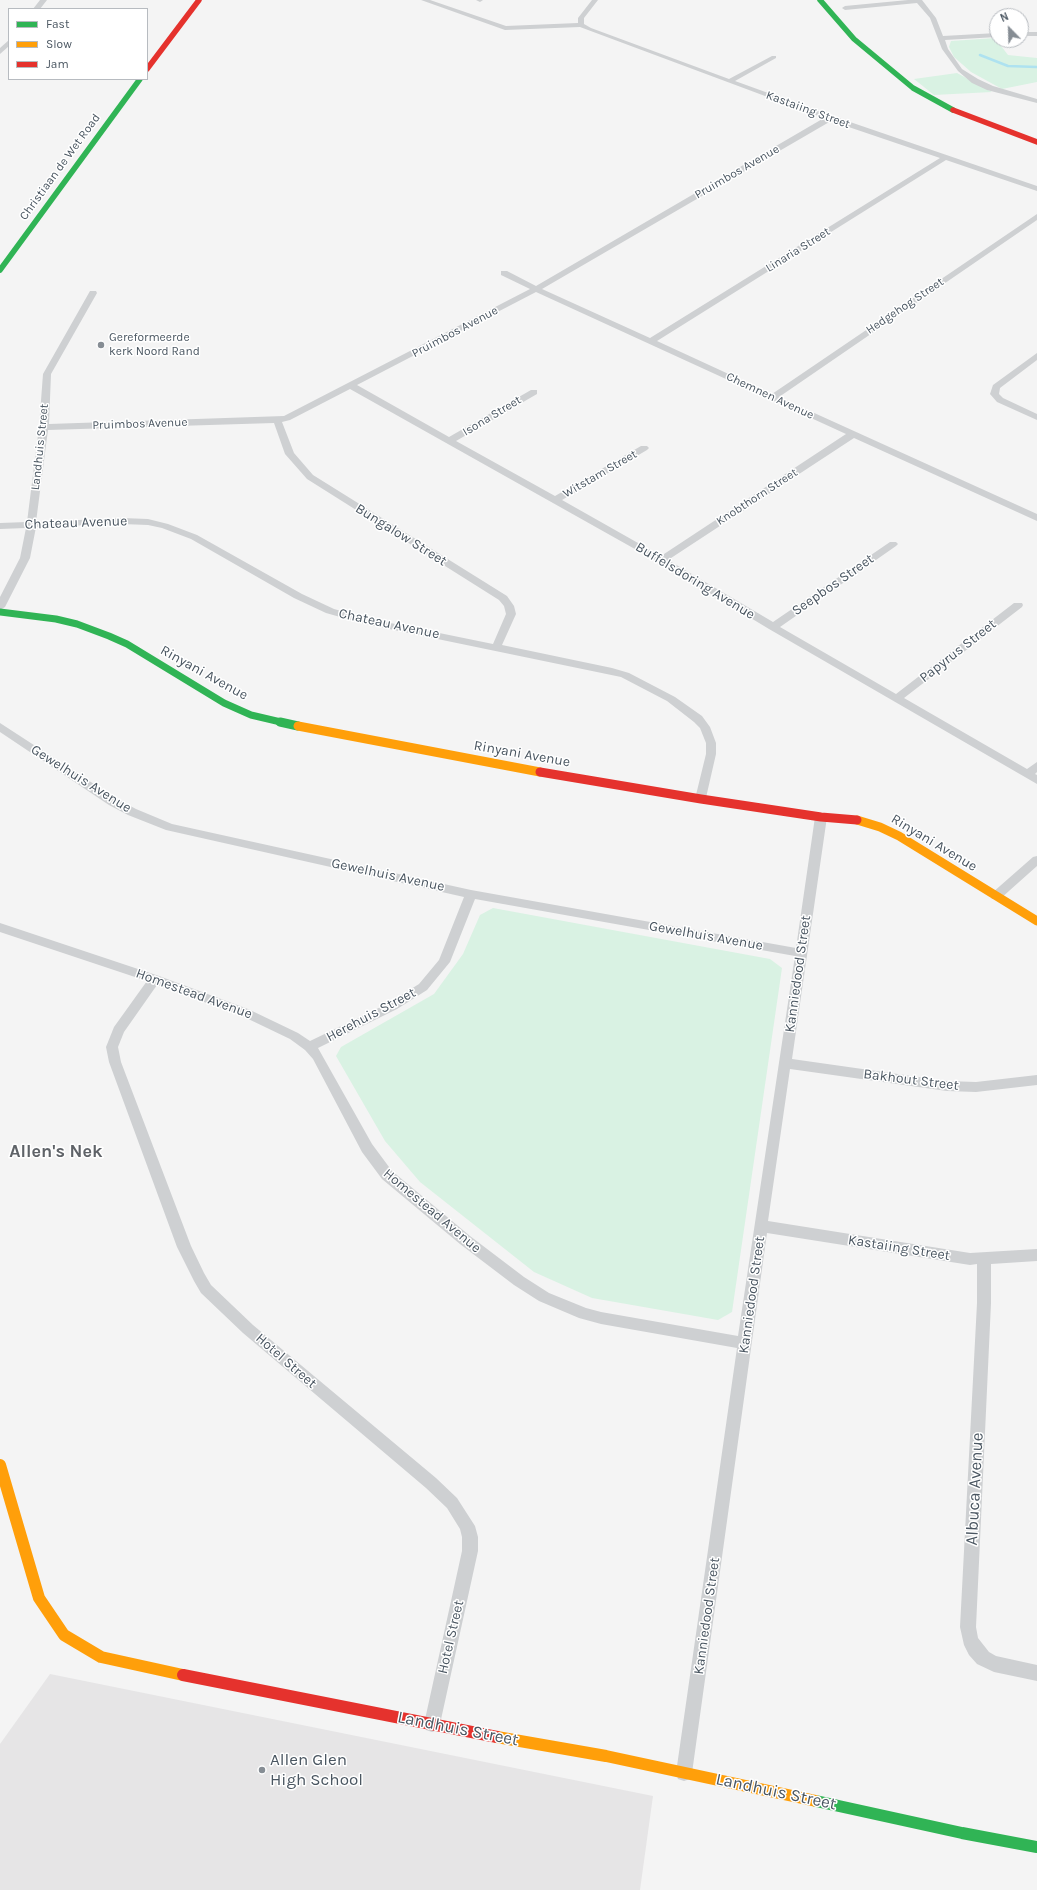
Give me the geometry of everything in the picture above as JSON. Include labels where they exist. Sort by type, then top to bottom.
[{"type":"street","points":[[37,8],[44,0]]},
{"type":"street","points":[[148,56],[188,0]]},
{"type":"street","points":[[148,68],[199,0]]},
{"type":"street","points":[[424,0],[505,28],[581,24],[581,18],[595,0]]},
{"type":"street","points":[[820,0],[841,26],[865,49],[918,91],[957,112],[1037,142]]},
{"type":"street","points":[[845,8],[919,0],[933,18],[953,62],[975,81],[996,90],[1037,101]]},
{"type":"street","name":"Kastaiing Street","points":[[581,24],[589,30],[830,118],[1037,190]]},
{"type":"street","points":[[941,38],[989,35]]},
{"type":"street","points":[[0,52],[8,43]]},
{"type":"street","points":[[730,81],[774,57]]},
{"type":"street","name":"Christiaan de Wet Road","points":[[0,255],[130,80]]},
{"type":"street","name":"Christiaan de Wet Road","points":[[0,270],[139,80]]},
{"type":"street","name":"Pruimbos Avenue","points":[[44,427],[277,420],[296,414],[536,289],[830,118]]},
{"type":"street","name":"Linaria Street","points":[[650,342],[945,158]]},
{"type":"street","name":"Hedgehog Street","points":[[773,397],[1037,216]]},
{"type":"street","name":"Chemnen Avenue","points":[[504,273],[650,342],[1037,518]]},
{"type":"street","name":"Landhuis Street","points":[[0,606],[25,558],[31,526],[44,427],[45,380],[48,370],[94,293]]},
{"type":"street","points":[[1037,356],[996,387],[994,394],[1000,400],[1037,417]]},
{"type":"street","name":"Buffelsdoring Avenue","points":[[352,386],[451,440],[661,560],[773,627],[1032,777]]},
{"type":"street","name":"Isona Street","points":[[451,440],[534,392]]},
{"type":"street","name":"Bungalow Street","points":[[277,420],[290,454],[310,477],[498,594],[506,602],[510,610],[510,619],[496,647]]},
{"type":"street","name":"Knobthorn Street","points":[[661,560],[853,434]]},
{"type":"street","name":"Witstam Street","points":[[555,500],[644,448]]},
{"type":"street","name":"Chateau Avenue","points":[[0,526],[31,526],[122,521],[148,522],[165,526],[194,537],[298,596],[330,611],[365,621],[612,671],[653,689],[684,708],[705,727],[712,743],[701,799]]},
{"type":"street","name":"Seepbos Street","points":[[773,627],[893,544]]},
{"type":"street","name":"Papyrus Street","points":[[897,698],[1018,605]]},
{"type":"street","name":"Rinyani Avenue","points":[[0,612],[56,619],[93,630],[127,644],[224,703],[251,715],[274,722],[505,766],[701,799],[821,817],[852,819],[880,827],[906,840],[1037,921]]},
{"type":"street","name":"Gewelhuis Avenue","points":[[0,727],[113,802],[132,812],[170,827],[471,894],[801,953]]},
{"type":"street","points":[[1032,777],[1037,766]]},
{"type":"street","name":"Kanniedood Street","points":[[684,1773],[746,1343],[761,1226],[821,817]]},
{"type":"street","points":[[996,896],[1037,860]]},
{"type":"street","name":"Herehuis Street","points":[[310,1047],[393,1006],[423,987],[444,962],[471,894]]},
{"type":"street","name":"Homestead Avenue","points":[[0,927],[155,980],[261,1019],[294,1036],[310,1047],[322,1065],[367,1148],[387,1175],[465,1240],[526,1287],[561,1305],[584,1314],[626,1323],[746,1343]]},
{"type":"street","name":"Hotel Street","points":[[155,980],[118,1030],[112,1047],[115,1062],[184,1247],[206,1290],[253,1333],[431,1483],[452,1503],[467,1526],[470,1537],[470,1551],[432,1724]]},
{"type":"street","name":"Bakhout Street","points":[[786,1063],[947,1086],[976,1087],[1037,1080]]},
{"type":"street","name":"Kastaiing Street","points":[[761,1226],[948,1257],[984,1260],[1037,1255]]},
{"type":"street","name":"Albuca Avenue","points":[[984,1260],[984,1303],[968,1627],[970,1639],[983,1658],[994,1664],[1037,1673]]},
{"type":"street","name":"Landhuis Street","points":[[0,1465],[39,1598],[56,1626],[72,1641],[101,1656],[116,1661],[480,1734],[606,1756],[962,1833],[1037,1847]]},
{"type":"shaded area","name":"Allen Glen High School","points":[[50,1674],[653,1796],[640,1890],[0,1890],[0,1744]]},
{"type":"green space","points":[[989,38],[989,48],[1003,48],[1008,55],[1037,58],[1037,82],[1002,89],[971,72],[954,57],[949,47],[951,41]]},
{"type":"green space","points":[[957,73],[992,92],[934,95],[914,79]]},
{"type":"green space","points":[[493,908],[770,959],[782,968],[732,1312],[718,1320],[592,1298],[534,1272],[420,1182],[385,1141],[336,1056],[341,1047],[434,994],[463,954],[480,915]]},
{"type":"waterway","points":[[980,55],[1008,66],[1037,67]]},
{"type":"traffic: fast","points":[[820,0],[854,39],[913,88],[953,110]]},
{"type":"traffic: fast","points":[[0,270],[139,80]]},
{"type":"traffic: fast","points":[[0,612],[56,619],[77,624],[109,636],[127,644],[224,703],[251,715],[298,726]]},
{"type":"traffic: fast","points":[[816,1801],[962,1833],[1037,1847]]},
{"type":"traffic: slow","points":[[298,726],[540,772]]},
{"type":"traffic: slow","points":[[857,820],[880,827],[899,836],[1037,921]]},
{"type":"traffic: slow","points":[[0,1465],[39,1598],[64,1635],[101,1657],[183,1675]]},
{"type":"traffic: slow","points":[[497,1737],[606,1756],[816,1801]]},
{"type":"traffic: jam","points":[[148,68],[199,0]]},
{"type":"traffic: jam","points":[[953,110],[1037,142]]},
{"type":"traffic: jam","points":[[540,772],[701,799],[821,817],[857,820]]},
{"type":"traffic: jam","points":[[183,1675],[497,1737]]},
{"type":"place","name":"Gereformeerde kerk Noord Rand","points":[[101,345]]},
{"type":"place","name":"Allen Glen High School","points":[[262,1770]]},
{"type":"district","name":"Allen's Nek","points":[[56,1152]]}]
